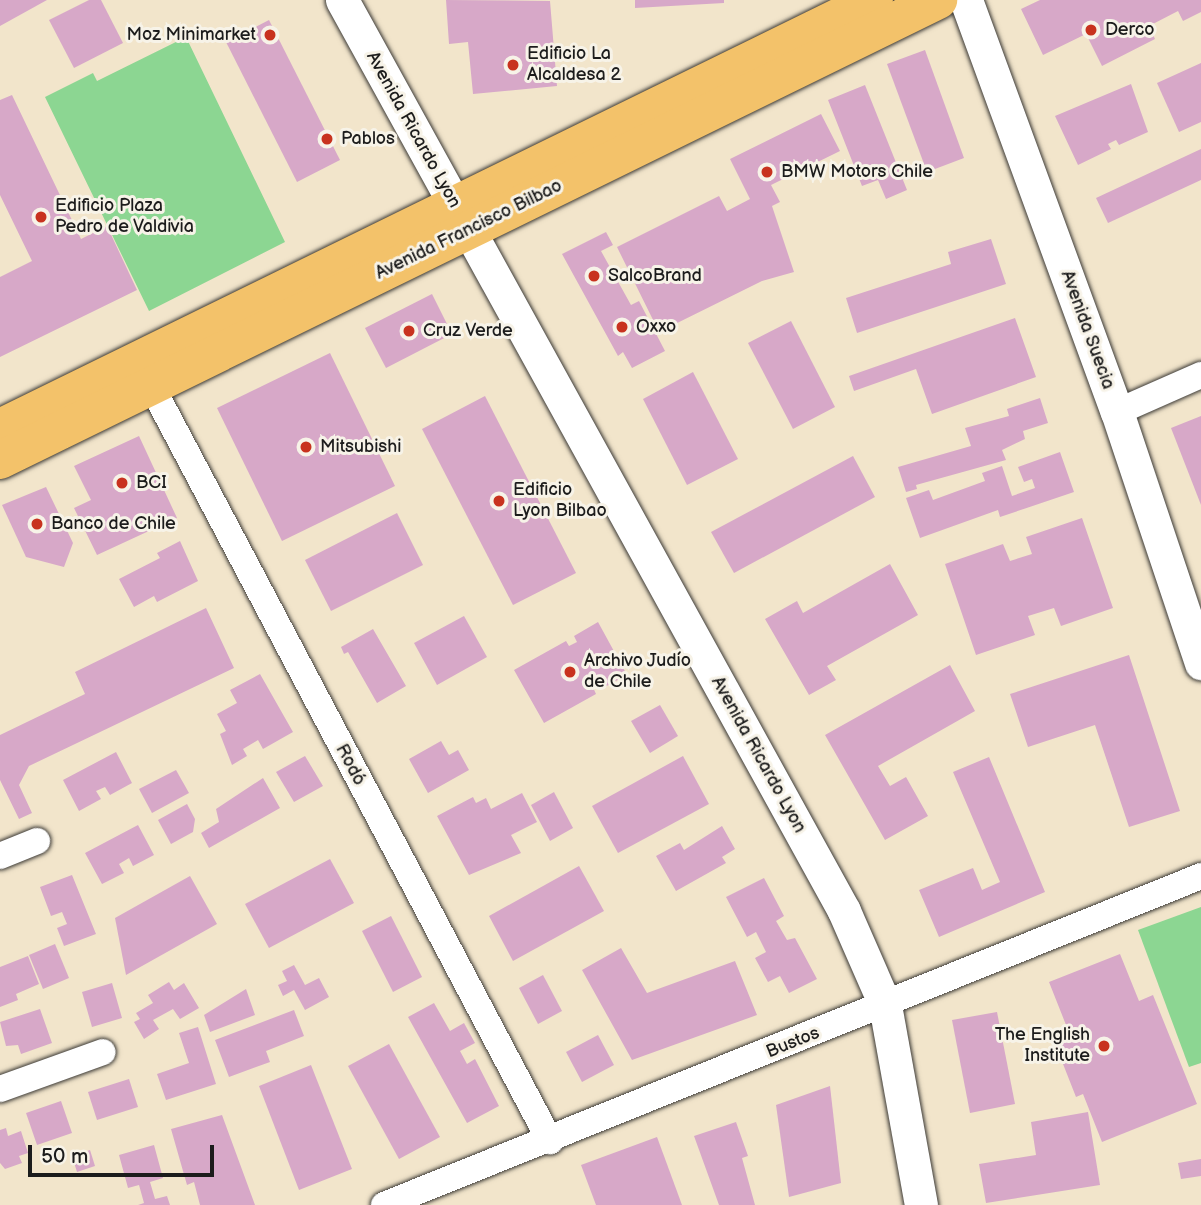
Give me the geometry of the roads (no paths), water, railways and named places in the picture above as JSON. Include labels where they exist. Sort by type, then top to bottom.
[{"type":"main road","name":"Avenida Francisco Bilbao","points":[[0,460],[152,387],[461,218],[874,0]]},
{"type":"main road","name":"Avenida Francisco Bilbao","points":[[0,428],[938,0]]},
{"type":"street","name":"Avenida Ricardo Lyon","points":[[342,0],[844,911],[885,1005],[921,1205]]},
{"type":"street","name":"Avenida Suecia","points":[[966,0],[1117,412],[1201,663]]},
{"type":"street","points":[[1117,412],[1201,375]]},
{"type":"street","name":"Rodó","points":[[152,387],[551,1141]]},
{"type":"street","points":[[0,856],[37,841]]},
{"type":"street","name":"Bustos","points":[[384,1205],[551,1141],[1201,876]]},
{"type":"street","points":[[0,1089],[103,1052]]},
{"type":"place","name":"Derco","points":[[1091,30]]},
{"type":"place","name":"Moz Minimarket","points":[[270,35]]},
{"type":"place","name":"Edificio La Alcaldesa 2","points":[[513,65]]},
{"type":"place","name":"Pablos","points":[[327,139]]},
{"type":"place","name":"BMW Motors Chile","points":[[767,172]]},
{"type":"place","name":"Edificio Plaza Pedro de Valdivia","points":[[41,217]]},
{"type":"place","name":"SalcoBrand","points":[[594,276]]},
{"type":"place","name":"Oxxo","points":[[622,327]]},
{"type":"place","name":"Cruz Verde","points":[[409,331]]},
{"type":"place","name":"Mitsubishi","points":[[306,447]]},
{"type":"place","name":"BCI","points":[[122,483]]},
{"type":"place","name":"Edificio Lyon Bilbao","points":[[499,501]]},
{"type":"place","name":"Banco de Chile","points":[[37,524]]},
{"type":"place","name":"Archivo Judío de Chile","points":[[570,672]]},
{"type":"place","name":"The English Institute","points":[[1104,1046]]}]
